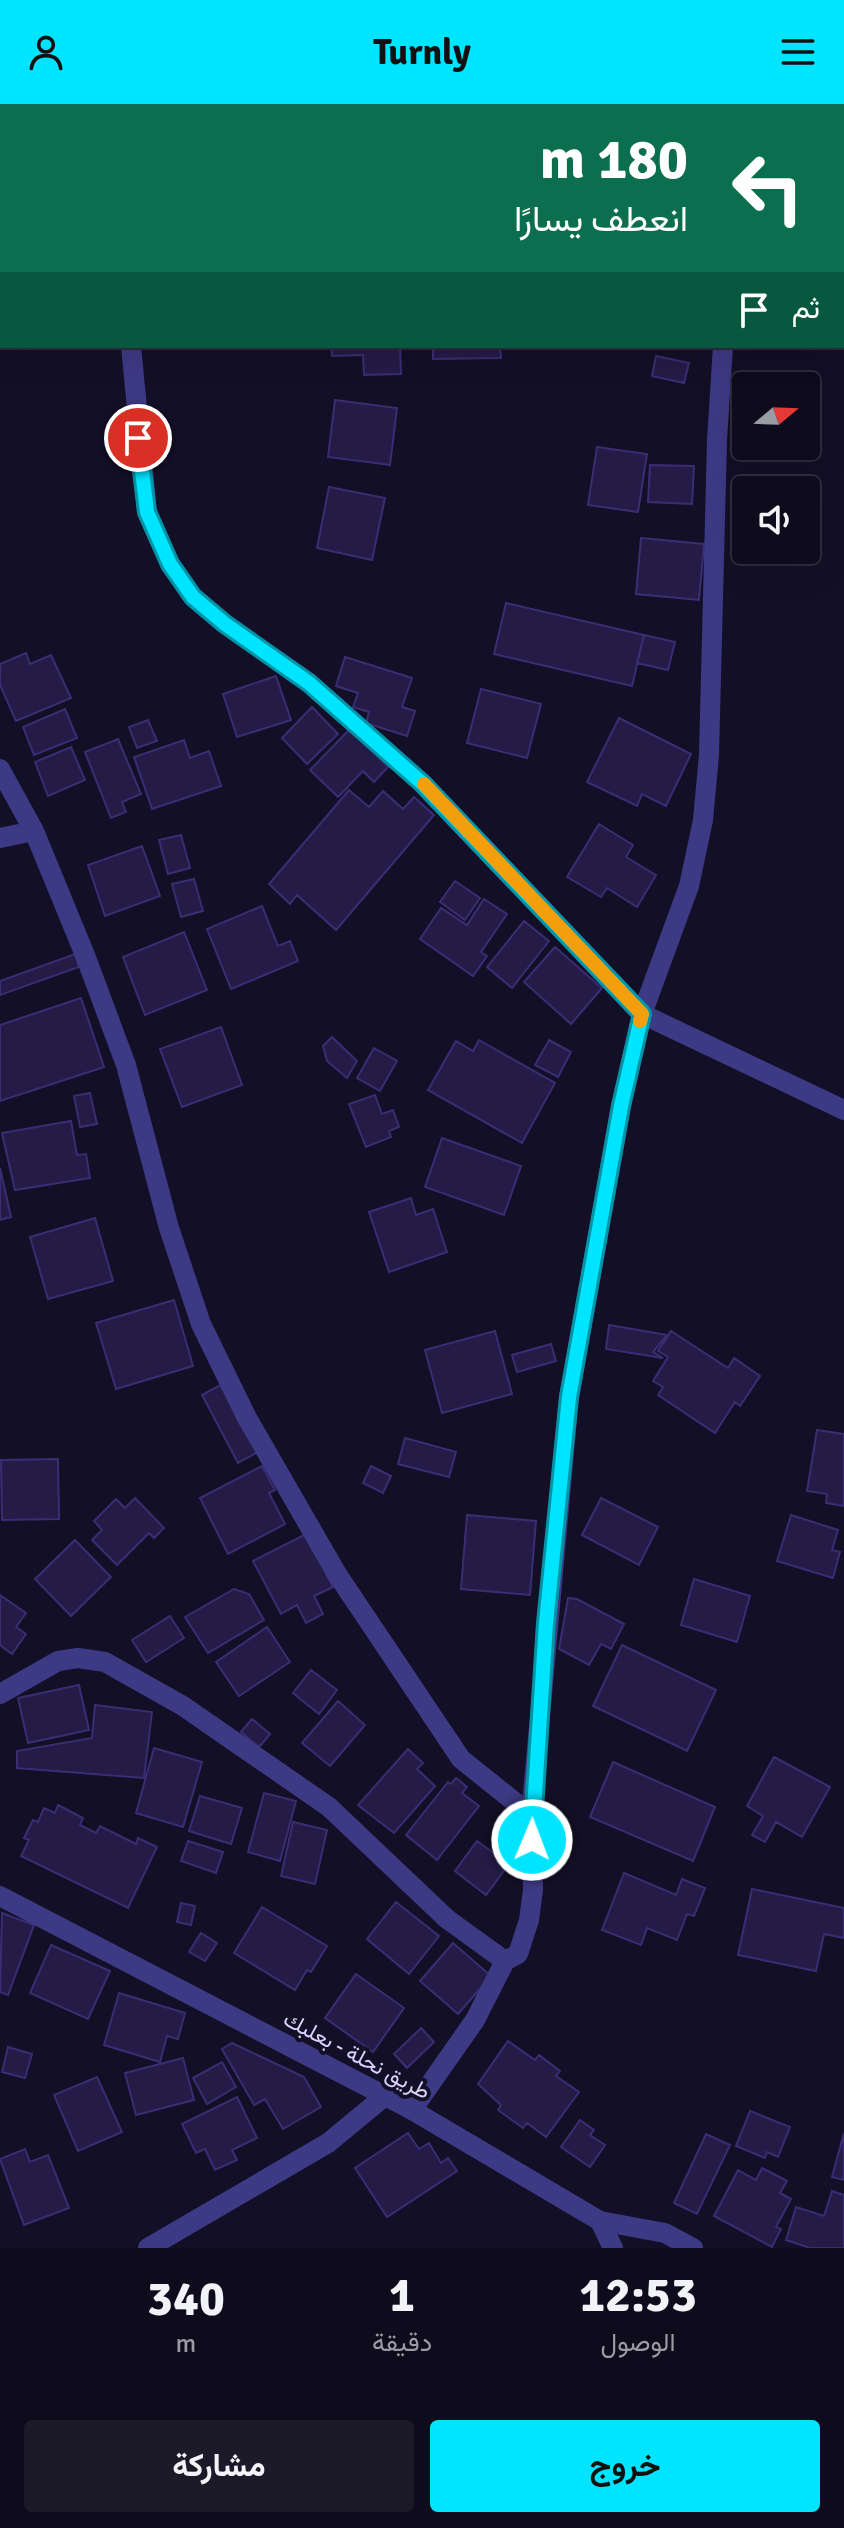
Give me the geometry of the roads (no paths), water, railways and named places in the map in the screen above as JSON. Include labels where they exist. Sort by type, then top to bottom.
[{"type":"street","points":[[131,348],[147,512],[170,564],[193,597],[225,624],[309,683],[422,783],[642,1014],[844,1110]]},
{"type":"street","points":[[412,2110],[475,2020],[505,1961],[518,1954],[529,1920],[533,1890],[531,1815],[569,1397],[621,1106],[642,1014],[689,886],[703,820],[709,755],[717,440],[723,348]]},
{"type":"street","points":[[0,769],[34,831],[126,1065],[169,1228],[201,1324],[247,1418],[337,1574],[461,1759],[531,1815]]},
{"type":"street","points":[[0,838],[34,831]]},
{"type":"street","points":[[0,1694],[58,1661],[78,1658],[105,1662],[183,1706],[329,1807],[447,1919],[505,1961]]},
{"type":"street","name":"طريق نحلة - بعلبك","points":[[0,1896],[412,2110],[600,2221],[665,2233],[693,2248]]},
{"type":"street","points":[[148,2248],[328,2143],[385,2096]]},
{"type":"street","points":[[600,2221],[613,2248]]}]
